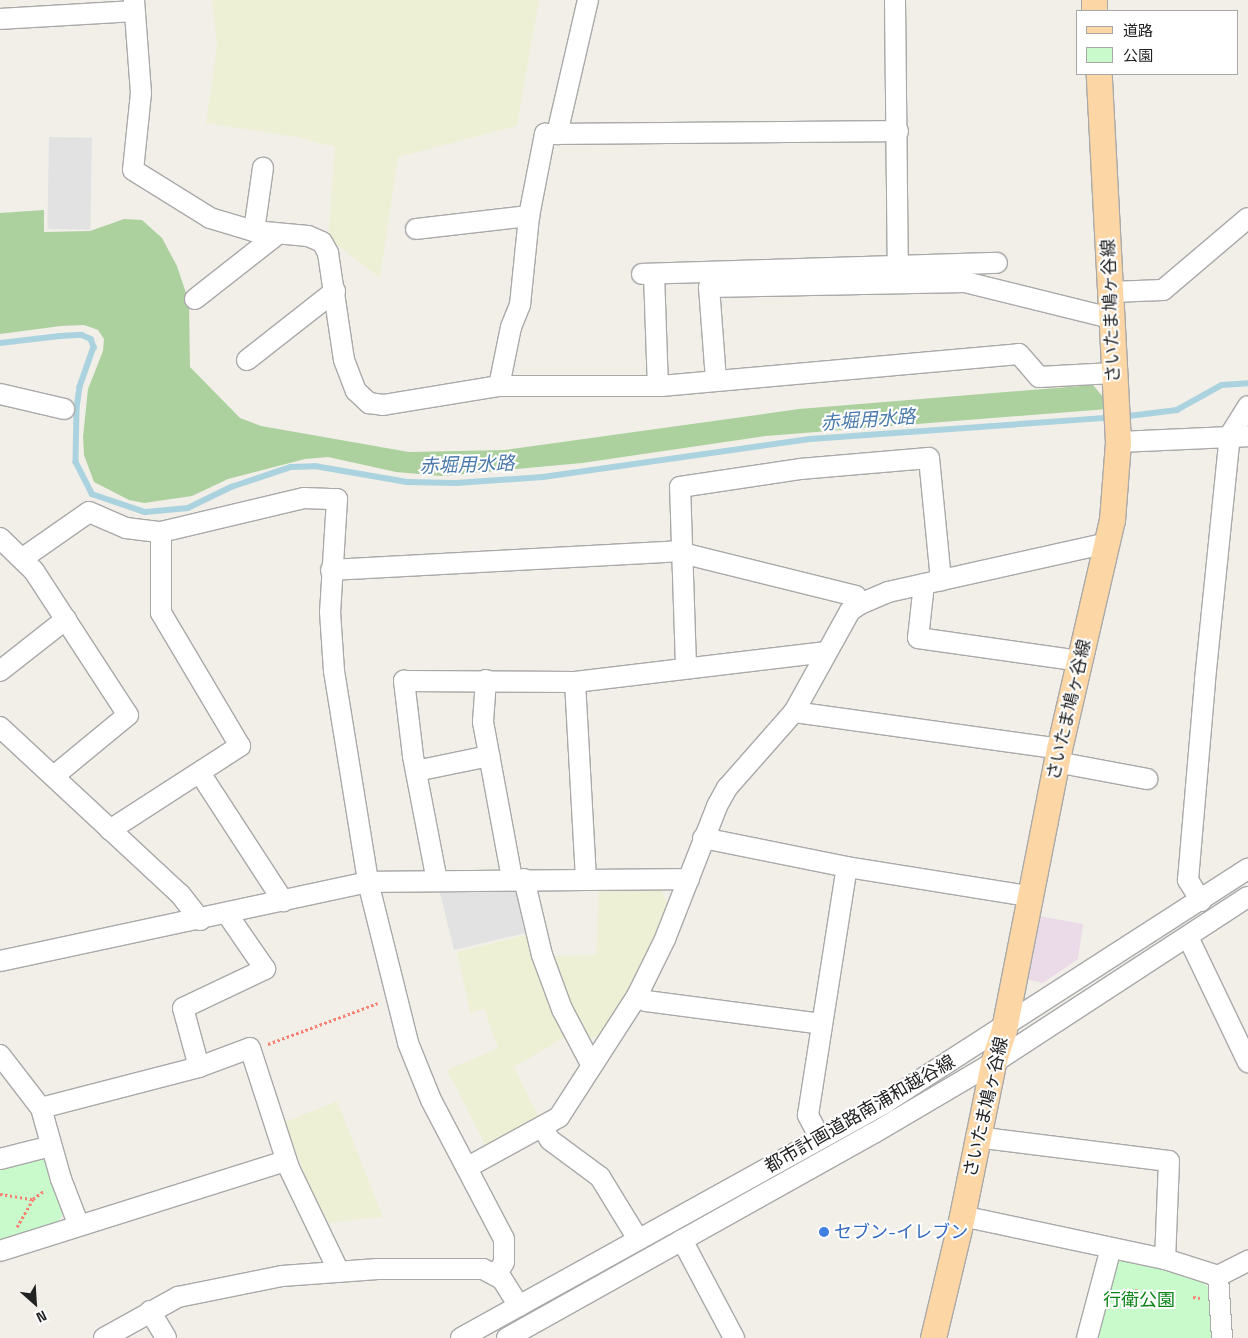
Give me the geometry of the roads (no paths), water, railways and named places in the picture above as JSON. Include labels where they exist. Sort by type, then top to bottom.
[{"type":"main road","name":"さいたま鳩ヶ谷線","points":[[933,1338],[962,1216],[976,1138],[993,1063],[1004,1029],[1058,756],[1108,543],[1118,442],[1099,75]]},
{"type":"street","points":[[557,134],[588,0]]},
{"type":"street","points":[[895,0],[898,131],[898,265]]},
{"type":"street","points":[[0,19],[134,5],[141,93],[133,170],[210,218],[254,231],[308,236],[322,242],[328,254],[336,292],[344,360],[356,391],[369,403],[383,405],[499,386],[658,386],[1019,354],[1038,377],[1114,373]]},
{"type":"street","points":[[499,386],[511,327],[520,305],[529,216],[545,134],[898,131]]},
{"type":"street","points":[[254,231],[263,168]]},
{"type":"street","points":[[416,229],[529,216]]},
{"type":"street","points":[[1111,292],[1163,290],[1248,218]]},
{"type":"street","points":[[194,299],[278,234]]},
{"type":"street","points":[[658,386],[648,274],[998,263]]},
{"type":"street","points":[[716,380],[709,287],[965,282],[1112,318]]},
{"type":"street","points":[[247,360],[336,292]]},
{"type":"street","points":[[0,394],[64,409]]},
{"type":"street","points":[[1201,901],[1188,880],[1239,435],[1248,406]]},
{"type":"street","points":[[1118,442],[1239,435]]},
{"type":"street","points":[[686,666],[680,488],[800,469],[929,458],[933,582],[918,638],[1079,661]]},
{"type":"street","points":[[24,558],[89,512],[126,528],[162,532],[304,498],[337,499],[331,570],[334,671],[368,882],[408,1044],[430,1100],[468,1167],[504,1239],[504,1262],[497,1274]]},
{"type":"street","points":[[110,830],[240,746],[161,613],[162,532]]},
{"type":"street","points":[[0,538],[24,558],[128,716],[54,776]]},
{"type":"street","points":[[468,1167],[559,1117],[637,996],[666,939],[703,838],[727,788],[794,712],[850,611],[860,604],[888,592],[1108,543]]},
{"type":"street","points":[[331,570],[682,552],[856,596],[860,604]]},
{"type":"street","points":[[0,671],[66,620]]},
{"type":"street","points":[[437,881],[416,771],[404,681],[575,682],[686,666],[826,652]]},
{"type":"street","points":[[486,680],[483,722],[518,879],[542,955],[562,1009],[592,1066]]},
{"type":"street","points":[[575,682],[586,880]]},
{"type":"street","points":[[794,712],[1058,756],[1147,779]]},
{"type":"street","points":[[0,727],[180,894],[200,920]]},
{"type":"street","points":[[416,771],[490,756]]},
{"type":"street","points":[[200,773],[283,901]]},
{"type":"street","points":[[703,838],[847,867],[1029,896]]},
{"type":"street","points":[[820,1138],[808,1115],[847,867]]},
{"type":"street","name":"都市計画道路南浦和越谷線","points":[[461,1338],[820,1138],[1004,1029],[1248,869]]},
{"type":"street","points":[[0,961],[200,920],[368,882],[518,879],[689,879]]},
{"type":"street","name":"都市計画道路南浦和越谷線","points":[[506,1338],[874,1134],[993,1063],[1248,898]]},
{"type":"street","points":[[199,1067],[183,1008],[265,969],[227,914]]},
{"type":"street","points":[[1188,937],[1240,1026],[1248,1062]]},
{"type":"street","points":[[637,996],[646,1001],[822,1024]]},
{"type":"street","points":[[41,1108],[199,1067],[250,1048],[286,1161],[338,1272]]},
{"type":"street","points":[[0,1054],[41,1108],[51,1146],[79,1226]]},
{"type":"street","points":[[542,1127],[550,1140],[600,1177],[638,1238]]},
{"type":"street","points":[[976,1138],[1169,1161],[1164,1259]]},
{"type":"street","points":[[0,1159],[51,1146]]},
{"type":"street","points":[[0,1251],[286,1161]]},
{"type":"street","points":[[962,1216],[1164,1259],[1218,1276],[1248,1261]]},
{"type":"street","points":[[682,1240],[734,1338]]},
{"type":"street","points":[[1087,1338],[1111,1248]]},
{"type":"street","points":[[104,1338],[178,1297],[260,1278],[338,1272],[483,1269],[497,1274],[519,1306]]},
{"type":"street","points":[[1218,1276],[1222,1338]]},
{"type":"street","points":[[150,1311],[166,1338]]},
{"type":"waterway","name":"赤堀用水路","points":[[0,343],[82,335],[91,339],[94,347],[80,387],[77,409],[76,462],[92,494],[145,512],[188,508],[231,487],[291,467],[315,466],[407,482],[456,483],[543,477],[811,439],[1105,418]]},
{"type":"waterway","name":"赤堀用水路","points":[[1129,416],[1177,410],[1222,385],[1248,383]]},
{"type":"place","name":"セブン-イレブン","points":[[824,1232]]},
{"type":"park label","name":"行衛公園","points":[[1139,1300]]}]
